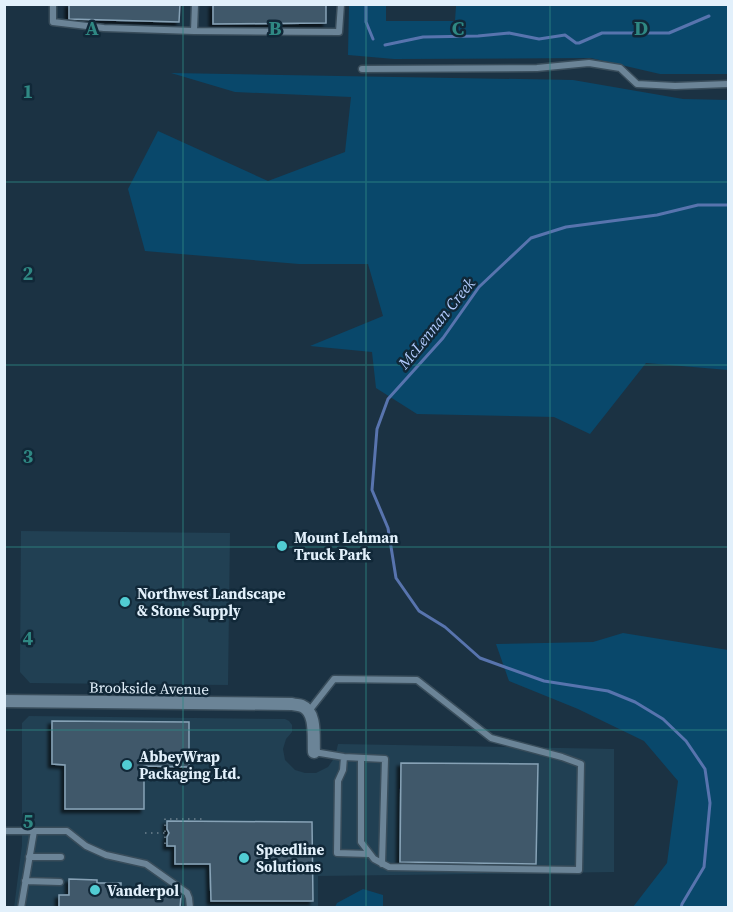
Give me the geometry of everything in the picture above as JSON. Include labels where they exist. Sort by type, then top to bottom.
[{"type":"street","name":"Brookside Avenue","points":[[4,701],[292,704],[302,706],[309,711]]},
{"type":"street","points":[[309,711],[313,728],[314,752]]},
{"type":"lane","points":[[53,4],[53,22],[104,28],[339,32],[341,4]]},
{"type":"lane","points":[[194,31],[195,4]]},
{"type":"lane","points":[[362,69],[537,68],[589,63],[620,68],[637,84],[675,86],[729,84]]},
{"type":"lane","points":[[309,711],[334,679],[417,680],[491,738],[562,756],[581,764],[579,870],[389,867],[382,864],[369,854],[361,842],[361,759]]},
{"type":"lane","points":[[314,752],[344,758],[385,759],[382,864]]},
{"type":"lane","points":[[344,758],[343,770],[338,781],[337,853],[369,854]]},
{"type":"lane","points":[[4,831],[67,831],[86,846],[106,855],[146,864],[187,893],[190,908]]},
{"type":"lane","points":[[21,908],[33,831]]},
{"type":"lane","points":[[29,857],[61,857]]},
{"type":"lane","points":[[25,881],[60,882]]},
{"type":"path","points":[[165,844],[167,833],[165,819],[202,819],[202,821]]},
{"type":"path","points":[[145,833],[167,833]]},
{"type":"shaded area","points":[[349,5],[386,5],[386,21],[455,21],[456,6],[728,5],[728,74],[660,74],[591,58],[394,59],[348,55]]},
{"type":"shaded area","points":[[171,73],[573,80],[683,99],[728,100],[728,370],[646,363],[590,434],[554,417],[417,414],[376,388],[372,352],[310,346],[383,316],[368,264],[299,264],[145,251],[128,189],[158,131],[268,181],[345,152],[351,97],[235,92]]},
{"type":"shaded area","name":"Northwest Landscape & Stone Supply","points":[[21,531],[230,533],[228,685],[30,683],[20,672]]},
{"type":"shaded area","points":[[623,633],[728,650],[728,907],[633,907],[667,863],[678,781],[644,741],[578,709],[509,681],[496,644],[593,642]]},
{"type":"shaded area","points":[[29,716],[285,719],[292,725],[292,732],[286,739],[283,749],[285,760],[295,770],[305,773],[316,773],[328,767],[335,757],[338,744],[614,749],[614,872],[318,876],[318,907],[14,908],[22,845],[22,723]]},
{"type":"shaded area","points":[[363,889],[383,895],[383,907],[335,907],[337,903]]},
{"type":"building","points":[[69,4],[180,4],[179,22],[69,19]]},
{"type":"building","points":[[213,4],[326,4],[326,23],[213,24]]},
{"type":"building","name":"AbbeyWrap Packaging Ltd.","points":[[52,721],[189,722],[189,767],[144,766],[144,809],[65,809],[65,765],[52,764]]},
{"type":"building","points":[[401,763],[538,764],[536,864],[400,862]]},
{"type":"building","name":"Speedline Solutions","points":[[167,821],[312,822],[313,901],[211,901],[210,864],[175,864],[175,846],[167,846],[169,833]]},
{"type":"building","name":"Vanderpol","points":[[69,879],[97,880],[97,883],[121,883],[121,894],[181,896],[180,908],[59,908],[59,895],[69,895]]},
{"type":"waterway","points":[[366,4],[366,22],[373,39]]},
{"type":"waterway","points":[[385,45],[423,37],[509,33],[539,39],[565,35],[579,43],[602,33],[669,33],[709,16]]},
{"type":"waterway","name":"McLennan Creek","points":[[681,908],[704,867],[710,803],[705,769],[686,741],[663,719],[635,702],[608,691],[544,681],[480,658],[445,627],[419,611],[396,578],[388,528],[372,490],[377,429],[388,399],[443,338],[479,287],[531,238],[566,227],[657,215],[698,205],[728,205]]},
{"type":"place","name":"Mount Lehman Truck Park","points":[[282,546]]},
{"type":"place","name":"Northwest Landscape & Stone Supply","points":[[125,602]]},
{"type":"place","name":"AbbeyWrap Packaging Ltd.","points":[[127,765]]},
{"type":"place","name":"Speedline Solutions","points":[[244,858]]},
{"type":"place","name":"Vanderpol","points":[[95,890]]}]
